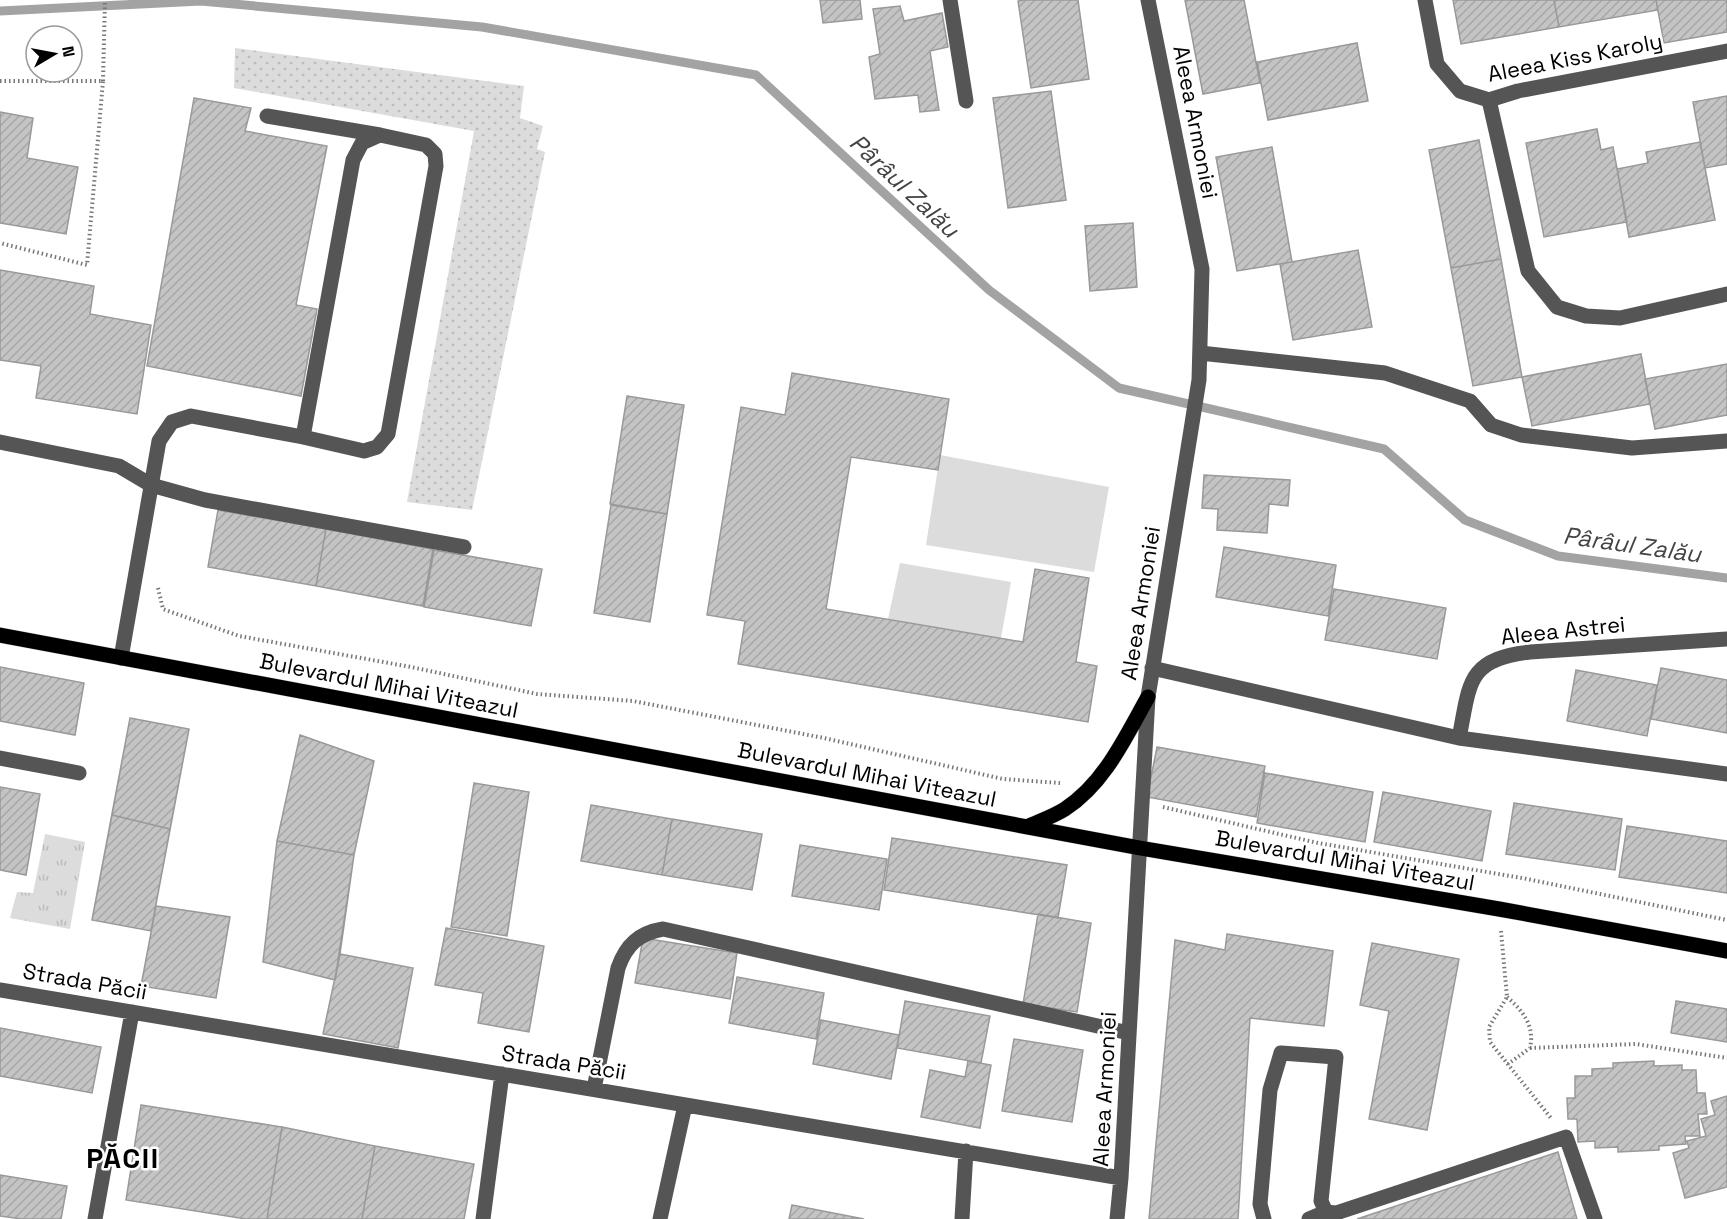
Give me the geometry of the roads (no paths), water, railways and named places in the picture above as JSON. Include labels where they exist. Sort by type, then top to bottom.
[{"type":"main road","name":"Bulevardul Mihai Viteazul","points":[[0,635],[1140,848],[1499,909],[1727,951]]},
{"type":"main road","points":[[1027,827],[1065,809],[1092,786],[1118,750],[1148,697]]},
{"type":"street","points":[[950,0],[966,101]]},
{"type":"street","name":"Aleea Armoniei","points":[[1117,1219],[1148,697],[1191,434],[1199,380],[1200,353],[1202,269],[1148,0]]},
{"type":"street","name":"Aleea Kiss Karoly","points":[[1425,0],[1437,64],[1460,91],[1489,100],[1518,91],[1727,51]]},
{"type":"street","points":[[1489,100],[1528,270],[1557,307],[1586,316],[1620,318],[1727,294]]},
{"type":"street","points":[[122,658],[159,441],[172,422],[191,416],[364,451],[377,447],[388,434],[436,166],[435,154],[426,145],[267,116]]},
{"type":"street","points":[[303,437],[353,160],[362,143],[380,135]]},
{"type":"street","points":[[1200,353],[1385,374],[1470,401],[1491,426],[1521,435],[1632,448],[1727,441]]},
{"type":"street","points":[[0,442],[119,466],[151,485],[205,500],[464,547]]},
{"type":"street","name":"Aleea Astrei","points":[[1459,738],[1467,694],[1474,675],[1490,661],[1509,654],[1530,652],[1727,639]]},
{"type":"street","points":[[1152,668],[1459,738],[1727,774]]},
{"type":"street","points":[[0,758],[79,773]]},
{"type":"street","points":[[594,1089],[622,955],[640,936],[663,929],[1129,1033]]},
{"type":"street","name":"Strada Păcii","points":[[0,990],[1121,1178]]},
{"type":"street","points":[[95,1219],[132,1012]]},
{"type":"street","points":[[1264,1219],[1260,1204],[1270,1090],[1281,1053],[1336,1057],[1321,1201],[1326,1212]]},
{"type":"street","points":[[483,1219],[502,1074]]},
{"type":"street","points":[[660,1219],[686,1105]]},
{"type":"street","points":[[1309,1219],[1326,1212],[1336,1213],[1566,1137],[1595,1219]]},
{"type":"street","points":[[962,1219],[966,1151]]},
{"type":"waterway","name":"Pârâul Zalău","points":[[0,11],[201,1],[482,27],[756,75],[989,290],[1119,388],[1384,449],[1465,520],[1558,556],[1727,578]]},
{"type":"district","name":"PĂCII","points":[[123,1158]]}]
